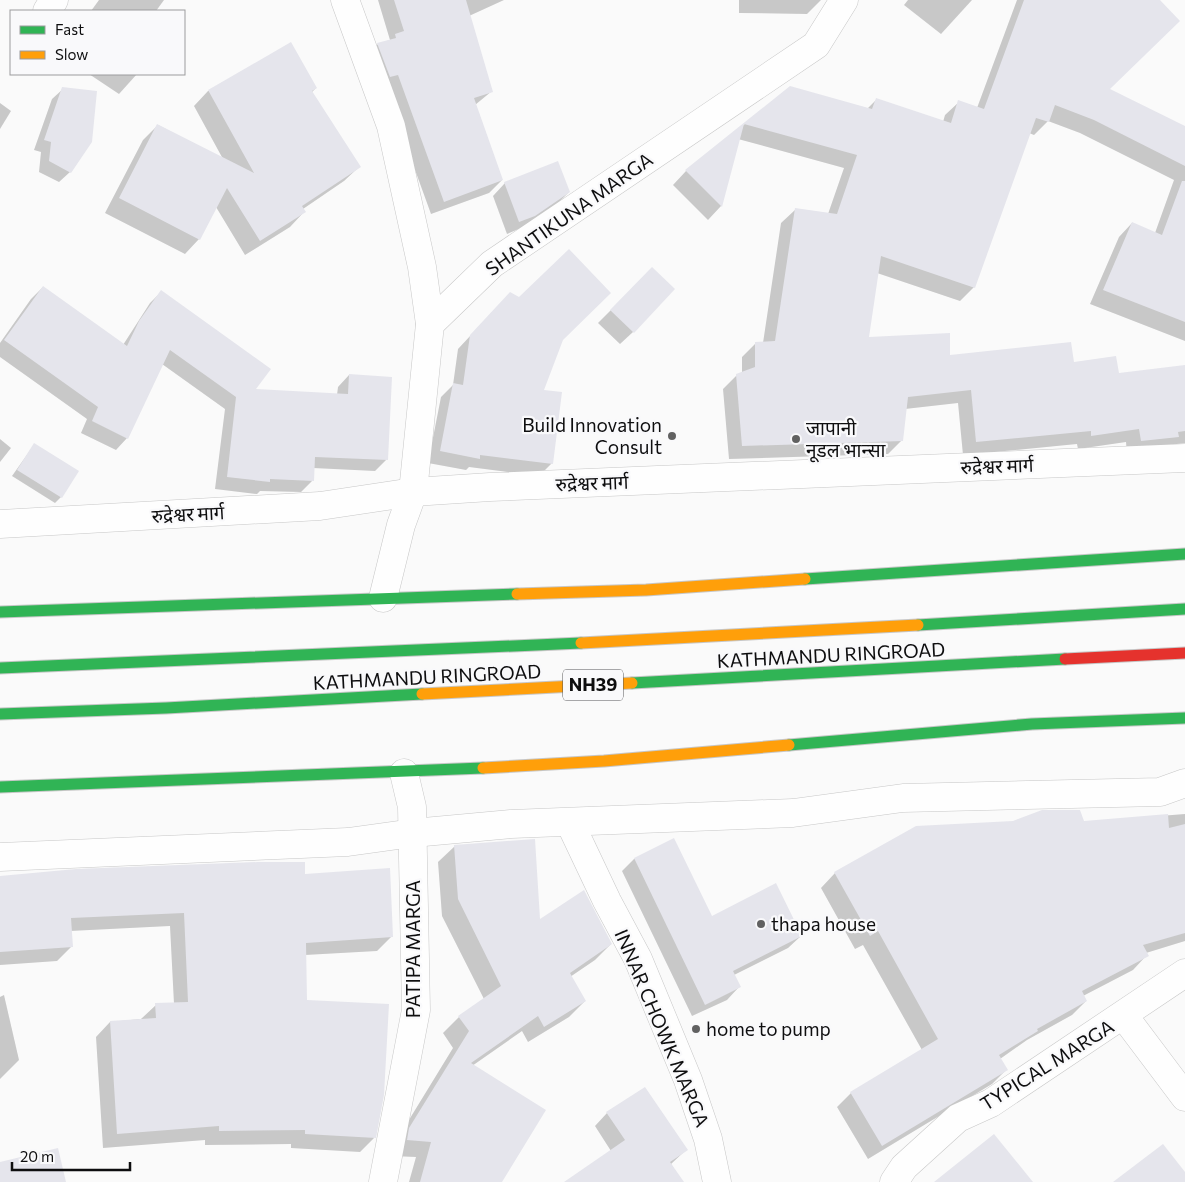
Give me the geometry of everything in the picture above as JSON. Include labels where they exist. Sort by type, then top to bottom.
[{"type":"main road","points":[[0,612],[646,590],[1185,554]]},
{"type":"main road","name":"KATHMANDU RINGROAD","points":[[0,668],[739,636],[1185,609]]},
{"type":"main road","name":"KATHMANDU RINGROAD","points":[[0,714],[166,708],[1185,652]]},
{"type":"main road","points":[[0,787],[404,773],[604,761],[1032,724],[1185,718]]},
{"type":"street","points":[[345,0],[391,126],[422,267],[430,324],[413,492],[401,525],[383,598]]},
{"type":"street","name":"SHANTIKUNA MARGA","points":[[430,324],[492,264],[816,45],[844,0]]},
{"type":"street","name":"रुद्रेश्वर मार्ग","points":[[0,524],[320,506],[413,492],[490,487],[1185,458]]},
{"type":"street","name":"PATIPA MARGA","points":[[383,1182],[416,1010],[412,807],[404,773]]},
{"type":"street","points":[[0,856],[348,842],[413,833],[512,824],[616,818],[793,813],[903,798],[1160,792],[1185,783]]},
{"type":"street","name":"INNAR CHOWK MARGA","points":[[570,822],[607,901],[638,960],[681,1062],[708,1139],[717,1182]]},
{"type":"street","name":"TYPICAL MARGA","points":[[894,1182],[904,1167],[958,1118],[991,1103],[1124,1016],[1185,973]]},
{"type":"street","points":[[1124,1016],[1185,1097]]},
{"type":"building","points":[[394,0],[466,0],[493,92],[474,98],[503,180],[444,202],[398,75],[390,77],[377,43],[396,38],[395,34],[404,31]]},
{"type":"building","points":[[1024,0],[1160,0],[1180,21],[1110,89],[1185,126],[1185,166],[1094,120],[1055,105],[1049,122],[1036,118],[975,288],[881,256],[869,337],[950,333],[950,355],[1071,342],[1074,362],[1116,356],[1119,373],[1185,365],[1185,431],[1178,432],[1179,437],[1141,441],[1139,429],[1091,436],[1091,431],[976,442],[971,390],[908,397],[903,441],[742,446],[736,374],[755,367],[755,342],[775,341],[795,208],[837,214],[857,155],[744,124],[722,207],[685,170],[790,86],[872,109],[876,98],[951,123],[958,100],[984,109]]},
{"type":"building","points":[[291,42],[317,88],[312,91],[361,167],[302,206],[306,212],[260,241],[227,188],[200,240],[119,198],[157,124],[254,173],[208,90]]},
{"type":"building","points":[[62,87],[97,91],[92,142],[71,173],[49,161],[51,142],[44,140]]},
{"type":"building","points":[[558,161],[570,192],[535,216],[519,222],[504,182]]},
{"type":"building","points":[[1182,181],[1185,181],[1185,322],[1103,290],[1132,222],[1162,235]]},
{"type":"building","points":[[569,249],[611,293],[563,340],[544,390],[562,392],[553,464],[480,455],[480,459],[440,451],[453,383],[463,385],[470,335],[510,292],[519,297]]},
{"type":"building","points":[[652,267],[675,289],[634,333],[610,310]]},
{"type":"building","points":[[43,286],[127,346],[139,321],[161,290],[271,369],[256,389],[348,394],[349,374],[392,377],[388,460],[315,457],[314,481],[270,479],[270,482],[227,477],[236,397],[170,350],[128,439],[92,421],[98,407],[4,340]]},
{"type":"building","points":[[34,443],[79,471],[62,498],[17,470]]},
{"type":"building","points":[[1042,810],[1080,810],[1084,821],[1168,814],[1169,828],[1185,824],[1185,933],[1143,945],[1149,956],[1082,991],[1087,1001],[1037,1029],[1038,1031],[999,1055],[1008,1070],[882,1146],[850,1092],[938,1039],[878,931],[870,936],[834,872],[916,826],[1013,821]]},
{"type":"building","points":[[674,838],[712,916],[776,883],[802,936],[733,971],[741,987],[705,1005],[634,858]]},
{"type":"building","points":[[535,839],[540,919],[584,890],[612,944],[570,973],[586,1001],[544,1027],[538,1016],[471,1063],[546,1110],[502,1182],[420,1182],[431,1142],[407,1140],[409,1128],[469,1031],[458,1016],[501,986],[458,899],[454,845]]},
{"type":"building","points":[[305,862],[305,874],[390,868],[393,937],[306,943],[307,1000],[389,1004],[384,1095],[376,1138],[305,1134],[305,1130],[219,1131],[219,1126],[117,1134],[110,1021],[156,1018],[155,1003],[188,1002],[184,913],[71,918],[73,947],[0,952],[0,876],[76,869]]},
{"type":"building","points":[[645,1087],[688,1150],[670,1162],[684,1182],[564,1182],[625,1140],[606,1112]]},
{"type":"building","points":[[994,1134],[1033,1182],[934,1182]]},
{"type":"building","points":[[1163,1144],[1185,1172],[1185,1182],[1113,1182]]},
{"type":"building","points":[[58,1148],[66,1182],[0,1182],[0,1162]]},
{"type":"traffic: fast","points":[[805,579],[1185,554]]},
{"type":"traffic: fast","points":[[0,612],[517,594]]},
{"type":"traffic: fast","points":[[918,625],[1185,609]]},
{"type":"traffic: fast","points":[[0,668],[581,643]]},
{"type":"traffic: fast","points":[[632,683],[1065,659]]},
{"type":"traffic: fast","points":[[0,714],[166,708],[422,694]]},
{"type":"traffic: fast","points":[[789,745],[1032,724],[1185,718]]},
{"type":"traffic: fast","points":[[0,787],[483,768]]},
{"type":"traffic: slow","points":[[517,594],[646,590],[805,579]]},
{"type":"traffic: slow","points":[[581,643],[918,625]]},
{"type":"traffic: slow","points":[[422,694],[632,683]]},
{"type":"traffic: slow","points":[[483,768],[604,761],[789,745]]},
{"type":"traffic: jam","points":[[1065,659],[1185,653]]},
{"type":"place","name":"Build Innovation Consult","points":[[672,436]]},
{"type":"place","name":"जापानी नूडल भान्सा","points":[[796,439]]},
{"type":"place","name":"thapa house","points":[[761,924]]},
{"type":"place","name":"home to pump","points":[[696,1029]]}]
